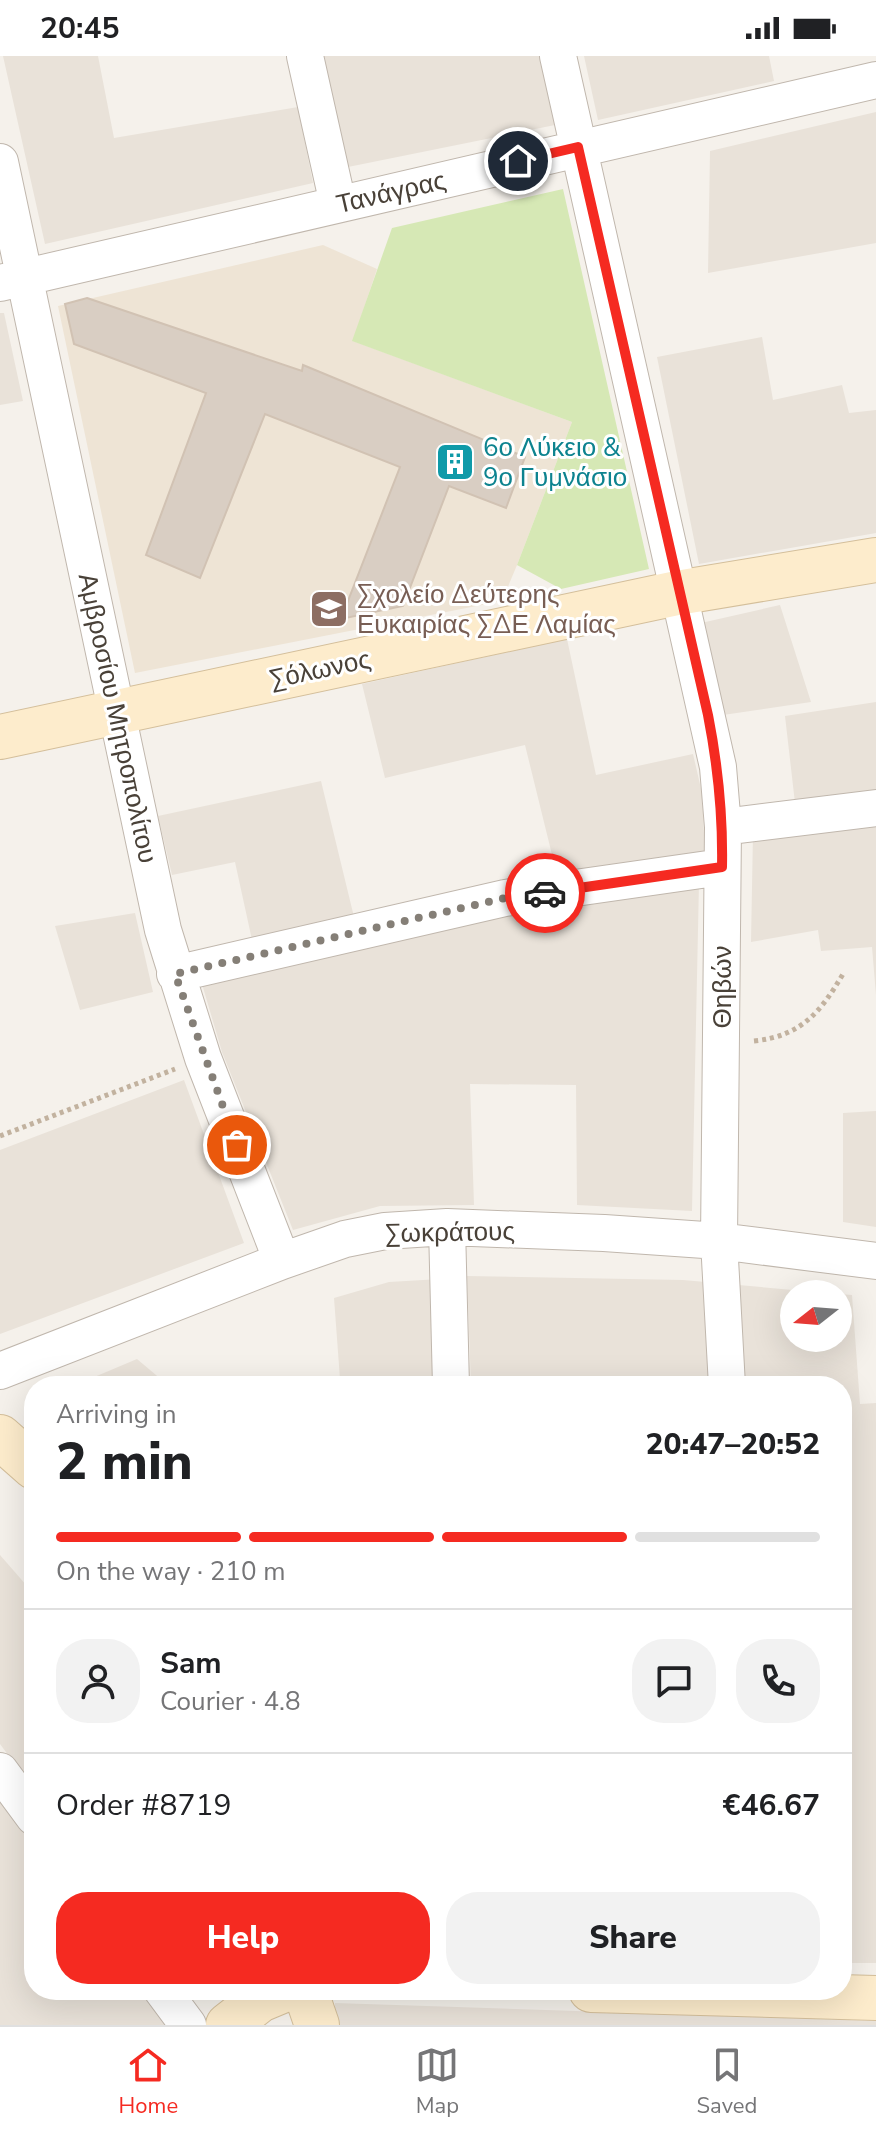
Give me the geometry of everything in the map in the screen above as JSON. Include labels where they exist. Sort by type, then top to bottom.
[{"type":"street","points":[[305,56],[338,204]]},
{"type":"street","name":"Θηβών","points":[[558,56],[718,767],[723,827],[719,1241],[726,1376]]},
{"type":"street","name":"Τανάγρας","points":[[13,281],[876,80]]},
{"type":"street","name":"Αμβροσίου Μητροπολίτου","points":[[0,162],[13,281],[117,713],[175,974],[203,1058],[282,1261]]},
{"type":"street","name":"Σόλωνος","points":[[0,737],[677,593],[876,560]]},
{"type":"street","points":[[723,827],[876,808]]},
{"type":"street","points":[[175,974],[505,898],[722,867]]},
{"type":"street","points":[[447,1227],[451,1376]]},
{"type":"street","name":"Σωκράτους","points":[[0,1371],[282,1261],[377,1232],[447,1227],[719,1241],[876,1261]]},
{"type":"street","points":[[0,1437],[24,1458]]},
{"type":"street","points":[[0,1771],[24,1803]]},
{"type":"street","points":[[852,1997],[876,1998]]},
{"type":"street","points":[[169,2000],[188,2025]]},
{"type":"street","points":[[228,2025],[260,2000]]},
{"type":"street","points":[[308,2000],[317,2025]]},
{"type":"path","points":[[722,1042],[761,1040],[796,1032],[817,1015],[843,974]]},
{"type":"path","points":[[0,1136],[203,1058]]},
{"type":"shaded area","points":[[3,56],[98,56],[114,138],[298,107],[313,183],[45,244]]},
{"type":"shaded area","points":[[320,56],[540,56],[555,125],[343,168]]},
{"type":"shaded area","points":[[584,56],[769,56],[774,81],[598,120]]},
{"type":"shaded area","points":[[876,112],[876,243],[708,273],[710,151]]},
{"type":"shaded area","points":[[323,245],[377,269],[353,341],[572,422],[502,601],[135,673],[58,306]]},
{"type":"shaded area","points":[[0,313],[4,313],[23,401],[0,405]]},
{"type":"shaded area","points":[[762,337],[773,400],[842,385],[849,413],[876,410],[876,533],[699,564],[657,357]]},
{"type":"shaded area","points":[[780,605],[811,702],[723,715],[701,623]]},
{"type":"shaded area","points":[[567,639],[596,775],[693,754],[702,793],[705,853],[557,875],[525,745],[385,778],[362,684]]},
{"type":"shaded area","points":[[876,702],[876,794],[795,803],[785,716]]},
{"type":"shaded area","points":[[321,781],[354,917],[252,940],[235,862],[172,875],[158,816]]},
{"type":"shaded area","points":[[876,819],[876,995],[872,947],[821,951],[818,930],[751,942],[753,833]]},
{"type":"shaded area","points":[[699,883],[692,1211],[577,1205],[576,1085],[470,1084],[474,1205],[380,1206],[293,1230],[222,1052],[202,984],[471,921]]},
{"type":"shaded area","points":[[135,913],[153,992],[80,1010],[55,926]]},
{"type":"shaded area","points":[[184,1080],[244,1243],[0,1334],[0,1150]]},
{"type":"shaded area","points":[[876,1111],[876,1227],[843,1222],[843,1113]]},
{"type":"shaded area","points":[[467,1276],[683,1280],[780,1289],[780,1352],[852,1352],[852,1295],[860,1404],[876,1403],[876,1963],[852,1963],[852,1376],[471,1376]]},
{"type":"shaded area","points":[[440,1279],[443,1376],[340,1376],[334,1298],[389,1282]]},
{"type":"shaded area","points":[[137,1359],[157,1376],[97,1376]]},
{"type":"shaded area","points":[[0,1555],[24,1583],[24,1776],[0,1744]]},
{"type":"shaded area","points":[[0,1798],[24,1830],[24,2000],[153,2000],[172,2025],[0,2025]]},
{"type":"shaded area","points":[[335,2003],[876,2021],[876,2025],[340,2025],[335,2016]]},
{"type":"green space","points":[[563,189],[649,569],[561,589],[517,565],[572,422],[352,341],[392,228]]},
{"type":"building","name":"6ο Λύκειο & 9ο Γυμνάσιο","points":[[87,298],[302,371],[303,365],[525,457],[506,508],[449,486],[403,606],[341,619],[400,467],[265,414],[200,578],[146,555],[206,393],[74,344],[65,304]]},
{"type":"way so far","points":[[237,1145],[184,1006],[175,974],[505,898],[545,893]]},
{"type":"place","name":"6ο Λύκειο & 9ο Γυμνάσιο","points":[[455,462]]},
{"type":"place","name":"Σχολείο Δεύτερης Ευκαιρίας ΣΔΕ Λαμίας","points":[[329,609]]},
{"type":"route","points":[[518,161],[578,147],[677,593],[708,715],[718,767],[723,827],[722,867],[545,893]]}]
